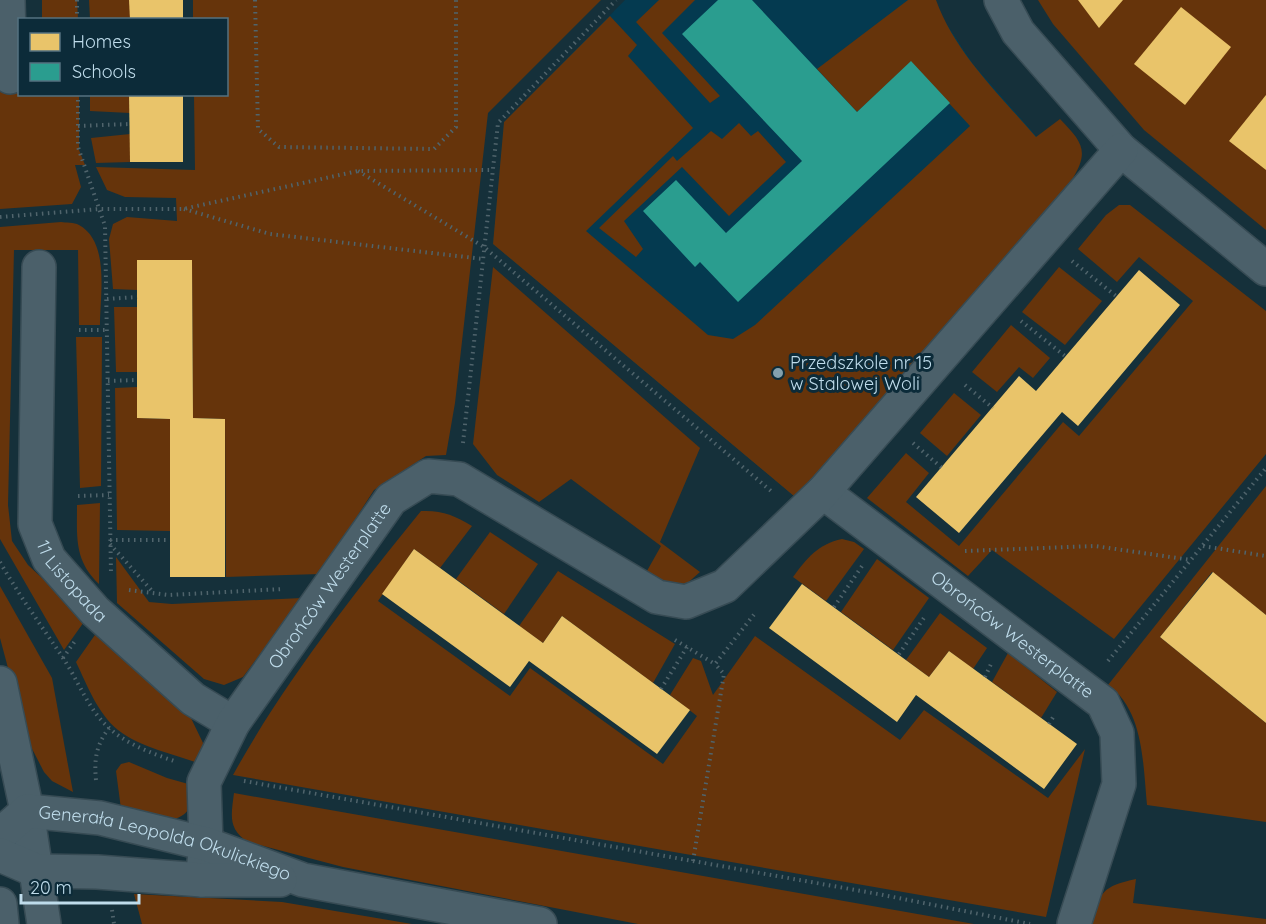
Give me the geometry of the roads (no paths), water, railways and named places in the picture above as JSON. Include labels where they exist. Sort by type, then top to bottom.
[{"type":"street","points":[[8,0],[10,77]]},
{"type":"street","points":[[1001,0],[1018,32],[1122,150],[1266,268]]},
{"type":"street","name":"Obrońców Westerplatte","points":[[202,880],[206,844],[204,782],[208,773],[233,723],[391,499],[428,476],[459,479],[657,597],[686,602],[725,586],[823,492],[1122,150]]},
{"type":"street","name":"11 Listopada","points":[[39,267],[35,524],[50,559],[103,599],[193,699],[233,723]]},
{"type":"street","name":"Obrońców Westerplatte","points":[[823,492],[1103,703],[1118,733],[1119,784],[1074,924]]},
{"type":"street","name":"Generała Leopolda Okulickiego","points":[[0,683],[27,811]]},
{"type":"street","points":[[27,811],[44,924]]},
{"type":"street","name":"Generała Leopolda Okulickiego","points":[[0,835],[27,811],[100,818],[206,844],[303,880],[540,924]]},
{"type":"street","name":"Generała Leopolda Okulickiego","points":[[0,855],[37,871],[97,872],[202,880],[303,880]]},
{"type":"street","points":[[0,904],[2,924]]},
{"type":"place","name":"Przedszkole nr 15 w Stalowej Woli","points":[[778,373]]}]
